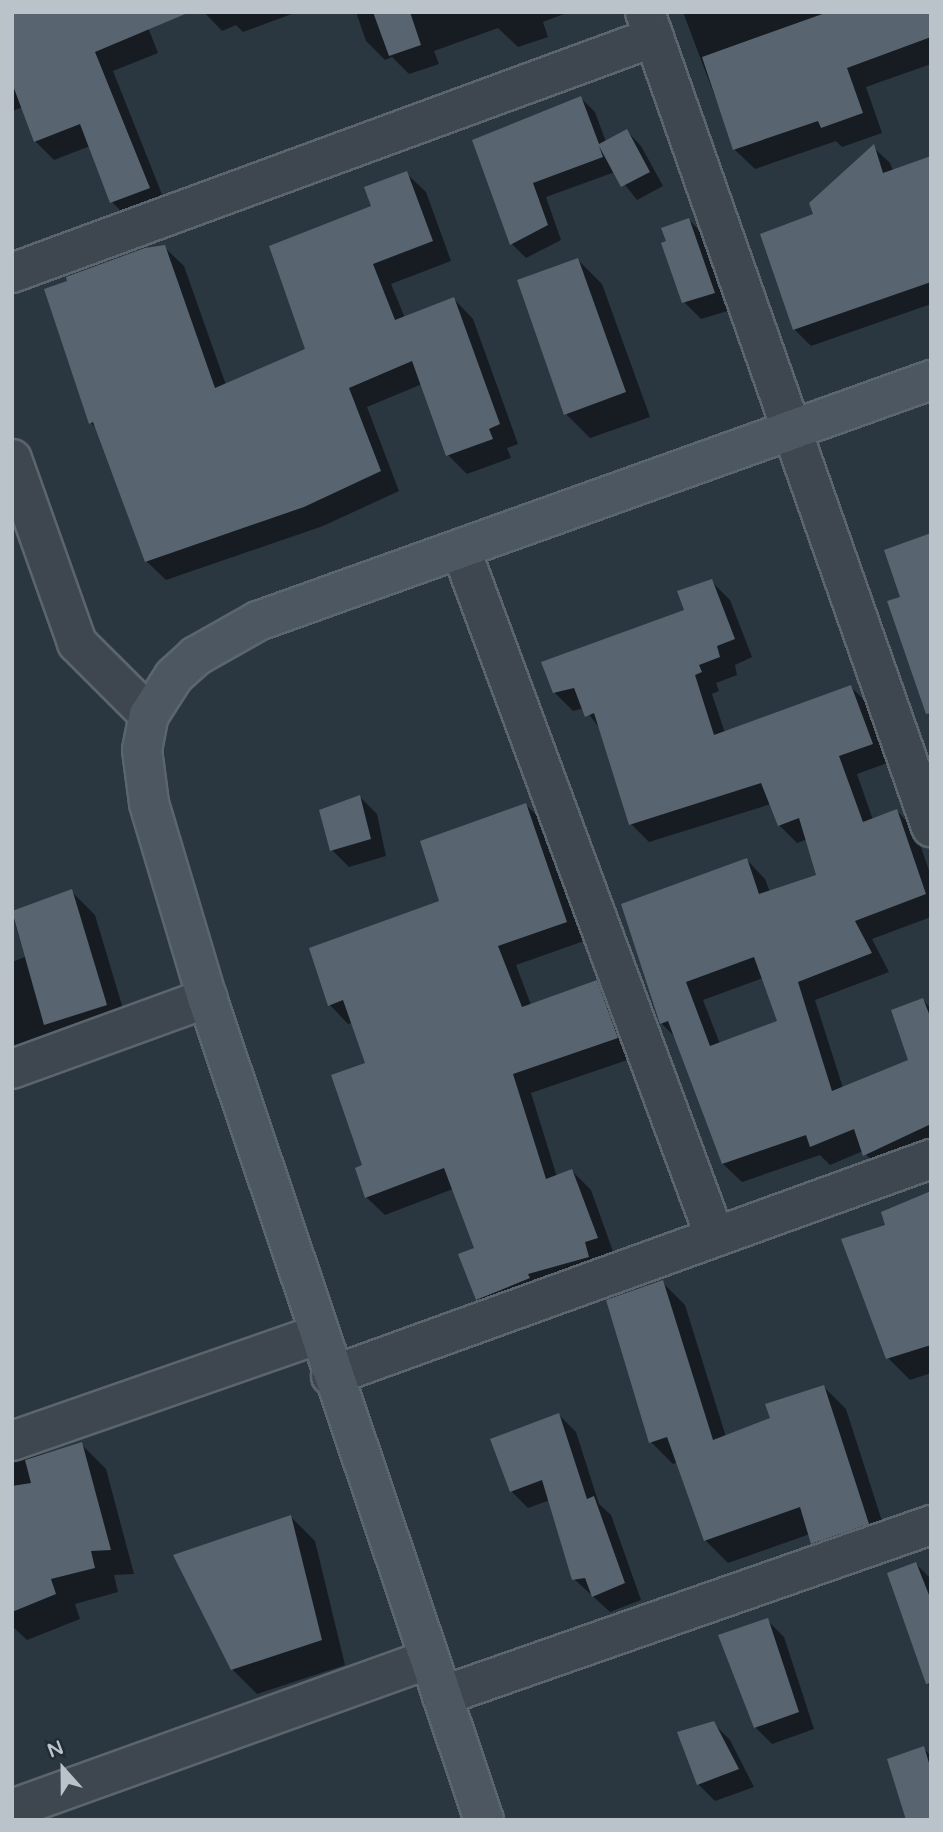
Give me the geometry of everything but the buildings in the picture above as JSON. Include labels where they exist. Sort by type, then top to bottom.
[{"type":"street","points":[[12,273],[650,25],[789,432],[928,808]]},
{"type":"street","points":[[484,1820],[317,1335],[207,998],[149,803],[142,750],[149,715],[174,676],[218,640],[258,621],[931,380]]},
{"type":"street","points":[[12,459],[77,643],[149,715]]},
{"type":"street","points":[[461,550],[715,1237]]},
{"type":"street","points":[[12,1069],[207,998]]},
{"type":"street","points":[[331,1376],[931,1159]]},
{"type":"street","points":[[12,1441],[317,1335]]},
{"type":"street","points":[[442,1696],[931,1525]]},
{"type":"street","points":[[12,1809],[429,1658]]}]
